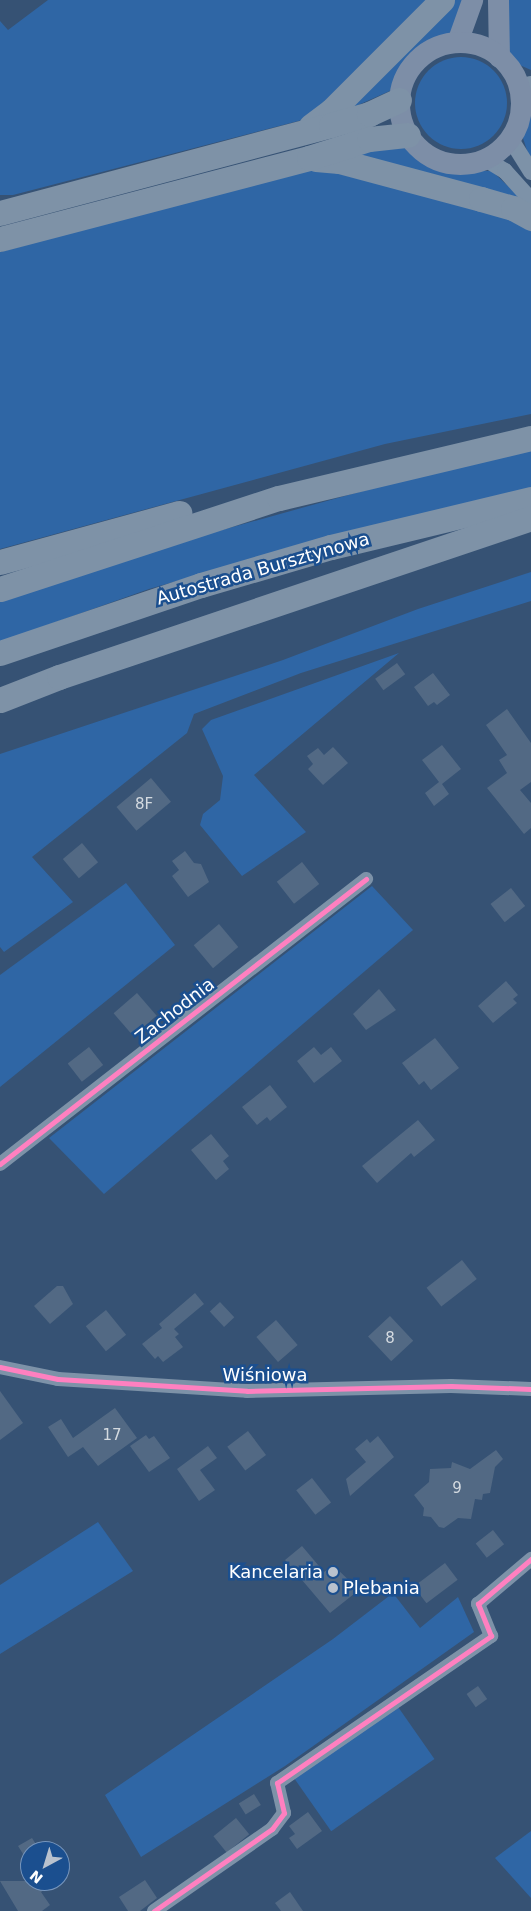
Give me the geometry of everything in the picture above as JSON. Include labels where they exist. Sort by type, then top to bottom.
[{"type":"highway","points":[[305,130],[331,111],[442,0]]},
{"type":"highway","points":[[0,213],[369,114],[399,100]]},
{"type":"highway","points":[[0,239],[309,158],[369,139],[408,135]]},
{"type":"highway","points":[[309,158],[339,161],[481,199],[513,208],[531,218]]},
{"type":"highway","points":[[0,588],[279,498],[531,438]]},
{"type":"highway","points":[[0,562],[170,514],[279,498]]},
{"type":"highway","name":"Autostrada Bursztynowa","points":[[0,653],[220,579],[331,547],[531,499]]},
{"type":"highway","points":[[0,700],[59,677],[531,518]]},
{"type":"main road","points":[[457,42],[472,0]]},
{"type":"main road","points":[[498,0],[499,57]]},
{"type":"main road","points":[[457,42],[479,46],[499,57],[525,86],[520,114],[510,138],[485,159],[467,164],[448,163],[425,153],[408,135],[402,124],[399,100],[406,75],[413,64],[432,49],[457,42]]},
{"type":"street","points":[[510,138],[531,172]]},
{"type":"street","points":[[485,159],[505,171],[531,200]]},
{"type":"street","name":"Zachodnia","points":[[0,1164],[366,879]]},
{"type":"street","name":"Wiśniowa","points":[[0,1366],[58,1379],[237,1390],[451,1386],[531,1389]]},
{"type":"street","points":[[154,1911],[272,1829],[284,1813],[277,1783],[491,1636],[478,1604],[531,1560]]},
{"type":"shaded area","points":[[48,0],[430,0],[306,119],[13,195],[0,195],[0,21],[8,30]]},
{"type":"shaded area","points":[[451,0],[467,0],[454,32],[426,44],[412,55],[404,65],[392,90],[338,114]]},
{"type":"shaded area","points":[[506,0],[531,0],[531,70],[515,63],[508,52]]},
{"type":"shaded area","points":[[452,57],[470,57],[487,64],[500,77],[507,94],[507,112],[500,129],[487,142],[470,149],[452,149],[435,142],[422,129],[415,112],[415,94],[422,77],[435,64]]},
{"type":"shaded area","points":[[531,104],[531,163],[523,138]]},
{"type":"shaded area","points":[[402,146],[421,161],[442,170],[492,171],[528,205],[348,152]]},
{"type":"shaded area","points":[[312,167],[508,216],[531,228],[531,414],[385,444],[0,549],[0,252]]},
{"type":"shaded area","points":[[531,449],[531,488],[303,545],[149,589],[0,642],[0,602],[25,592],[139,553],[453,466]]},
{"type":"shaded area","points":[[531,572],[531,601],[301,673],[194,714],[187,733],[32,857],[73,902],[4,952],[0,947],[0,754],[283,660],[418,609]]},
{"type":"shaded area","points":[[399,653],[254,775],[306,832],[242,876],[200,825],[203,814],[220,800],[223,776],[202,729],[211,720]]},
{"type":"shaded area","points":[[126,883],[175,945],[0,1087],[0,975]]},
{"type":"shaded area","points":[[372,886],[413,930],[104,1194],[49,1138]]},
{"type":"shaded area","points":[[98,1522],[133,1571],[0,1654],[0,1585]]},
{"type":"shaded area","points":[[393,1593],[420,1628],[458,1597],[474,1632],[285,1766],[141,1857],[105,1795],[333,1639]]},
{"type":"shaded area","points":[[396,1704],[434,1759],[331,1831],[293,1776]]},
{"type":"shaded area","points":[[531,1831],[531,1898],[495,1858]]},
{"type":"building","points":[[397,663],[405,674],[383,690],[375,679]]},
{"type":"building","points":[[433,673],[450,695],[437,705],[434,702],[428,706],[414,687]]},
{"type":"building","points":[[507,709],[531,743],[531,782],[520,790],[531,803],[531,828],[524,834],[487,788],[507,773],[499,760],[507,755],[486,725]]},
{"type":"building","points":[[442,745],[461,769],[442,784],[449,794],[434,806],[425,793],[439,782],[422,760]]},
{"type":"building","points":[[333,747],[348,763],[323,785],[308,769],[313,764],[307,756],[318,748],[324,755]]},
{"type":"building","points":[[151,778],[171,802],[136,831],[117,807]]},
{"type":"building","points":[[82,843],[98,862],[79,878],[63,859]]},
{"type":"building","points":[[185,851],[194,863],[201,864],[209,882],[188,897],[172,876],[179,870],[172,861]]},
{"type":"building","points":[[302,862],[319,884],[294,904],[277,882]]},
{"type":"building","points":[[511,888],[525,906],[505,922],[491,904]]},
{"type":"building","points":[[219,924],[238,947],[213,968],[194,945]]},
{"type":"building","points":[[506,981],[518,995],[513,999],[517,1003],[493,1023],[478,1006]]},
{"type":"building","points":[[379,989],[396,1010],[366,1030],[353,1014]]},
{"type":"building","points":[[137,993],[157,1016],[133,1036],[114,1013]]},
{"type":"building","points":[[435,1038],[459,1068],[431,1090],[424,1081],[419,1085],[402,1063]]},
{"type":"building","points":[[89,1047],[103,1065],[82,1082],[68,1064]]},
{"type":"building","points":[[314,1047],[321,1055],[331,1047],[342,1061],[314,1083],[297,1061]]},
{"type":"building","points":[[270,1085],[287,1107],[270,1121],[267,1117],[257,1125],[242,1107]]},
{"type":"building","points":[[418,1120],[435,1140],[414,1157],[411,1153],[377,1183],[362,1166]]},
{"type":"building","points":[[211,1134],[229,1156],[223,1161],[229,1169],[216,1180],[191,1150]]},
{"type":"building","points":[[462,1260],[477,1279],[441,1307],[427,1288]]},
{"type":"building","points":[[57,1286],[63,1286],[73,1304],[50,1324],[34,1306]]},
{"type":"building","points":[[195,1293],[204,1304],[174,1329],[179,1334],[175,1337],[183,1347],[163,1362],[158,1356],[155,1359],[142,1344],[162,1328],[159,1324]]},
{"type":"building","points":[[220,1302],[234,1317],[224,1327],[210,1312]]},
{"type":"building","points":[[106,1310],[126,1335],[106,1351],[86,1326]]},
{"type":"building","points":[[390,1316],[413,1341],[391,1361],[368,1336]]},
{"type":"building","points":[[276,1320],[298,1345],[278,1362],[256,1337]]},
{"type":"building","points":[[0,1391],[23,1423],[0,1440]]},
{"type":"building","points":[[115,1408],[137,1438],[98,1466],[83,1447],[68,1457],[48,1427],[61,1419],[73,1438]]},
{"type":"building","points":[[248,1431],[266,1455],[245,1471],[227,1447]]},
{"type":"building","points":[[146,1435],[149,1439],[154,1436],[170,1458],[149,1472],[130,1446]]},
{"type":"building","points":[[378,1436],[394,1457],[350,1496],[346,1479],[366,1462],[355,1449],[367,1439],[370,1443]]},
{"type":"building","points":[[208,1446],[217,1458],[200,1470],[215,1490],[199,1501],[177,1469]]},
{"type":"building","points":[[496,1450],[503,1459],[495,1467],[490,1493],[483,1494],[482,1500],[475,1499],[471,1519],[458,1518],[444,1528],[439,1527],[431,1517],[423,1516],[424,1508],[414,1495],[429,1482],[430,1469],[451,1468],[452,1462],[470,1469]]},
{"type":"building","points":[[312,1478],[331,1502],[315,1515],[296,1490]]},
{"type":"building","points":[[493,1530],[504,1544],[487,1558],[476,1544]]},
{"type":"building","name":"Plebania","points":[[302,1546],[324,1572],[333,1565],[359,1590],[330,1613],[285,1560]]},
{"type":"building","points":[[445,1563],[458,1580],[426,1603],[414,1586]]},
{"type":"building","points":[[478,1686],[487,1699],[476,1707],[467,1694]]},
{"type":"building","points":[[254,1794],[261,1805],[246,1815],[239,1804]]},
{"type":"building","points":[[308,1812],[322,1831],[297,1849],[289,1838],[295,1834],[289,1826]]},
{"type":"building","points":[[236,1818],[249,1834],[227,1853],[213,1836]]},
{"type":"building","points":[[145,1880],[157,1898],[140,1911],[128,1911],[119,1897]]},
{"type":"building","points":[[0,1881],[20,1881],[20,1891],[42,1891],[41,1892],[50,1905],[42,1911],[18,1911]]},
{"type":"building","points":[[290,1892],[303,1911],[281,1911],[275,1903]]},
{"type":"cycle path","points":[[0,1164],[366,879]]},
{"type":"cycle path","points":[[0,1367],[58,1379],[247,1391],[451,1386],[531,1389]]},
{"type":"cycle path","points":[[154,1911],[272,1829],[284,1813],[277,1783],[491,1636],[478,1604],[531,1559]]},
{"type":"place","name":"Kancelaria","points":[[333,1572]]},
{"type":"place","name":"Plebania","points":[[333,1588]]}]
